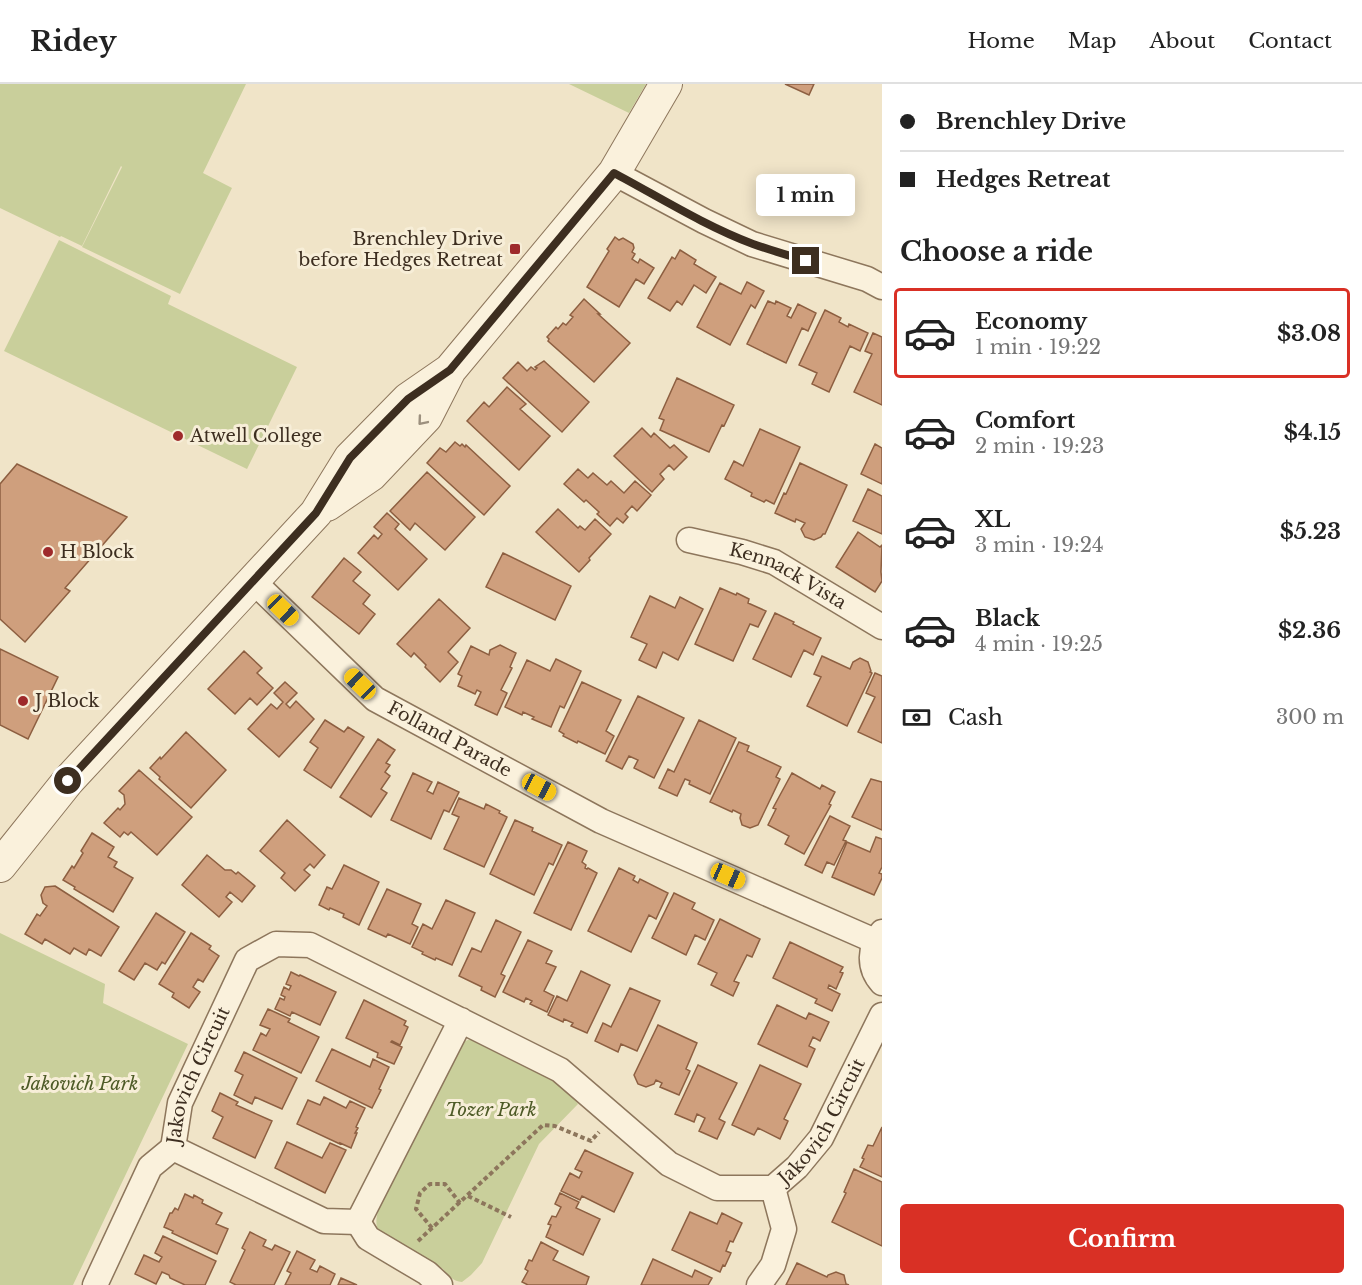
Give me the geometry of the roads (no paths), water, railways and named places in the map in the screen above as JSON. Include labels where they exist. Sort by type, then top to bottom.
[{"type":"street","points":[[0,866],[68,781],[316,513],[350,458],[426,417],[450,370],[614,173],[666,84]]},
{"type":"street","points":[[614,173],[704,221],[753,244],[867,279],[882,287]]},
{"type":"street","name":"Kennack Vista","points":[[689,540],[774,562],[882,627]]},
{"type":"street","name":"Folland Parade","points":[[252,580],[375,699],[601,820],[879,936]]},
{"type":"street","points":[[879,936],[872,953],[872,967],[882,983]]},
{"type":"street","name":"Jakovich Circuit","points":[[358,1222],[324,1221],[173,1148],[180,1103],[247,960],[276,944],[310,945],[560,1070],[669,1164],[717,1188],[772,1188],[797,1167],[821,1138],[882,1015]]},
{"type":"street","points":[[440,1285],[427,1274],[368,1238],[358,1222],[461,1020]]},
{"type":"street","points":[[95,1285],[150,1167],[173,1148]]},
{"type":"street","points":[[759,1285],[773,1265],[784,1229],[772,1188]]},
{"type":"place","name":"Brenchley Drive before Hedges Retreat","points":[[515,249]]},
{"type":"place","name":"Atwell College","points":[[178,436]]},
{"type":"place","name":"H Block","points":[[48,552]]},
{"type":"place","name":"J Block","points":[[23,701]]},
{"type":"park label","name":"Jakovich Park","points":[[80,1084]]},
{"type":"park label","name":"Tozer Park","points":[[491,1110]]}]
